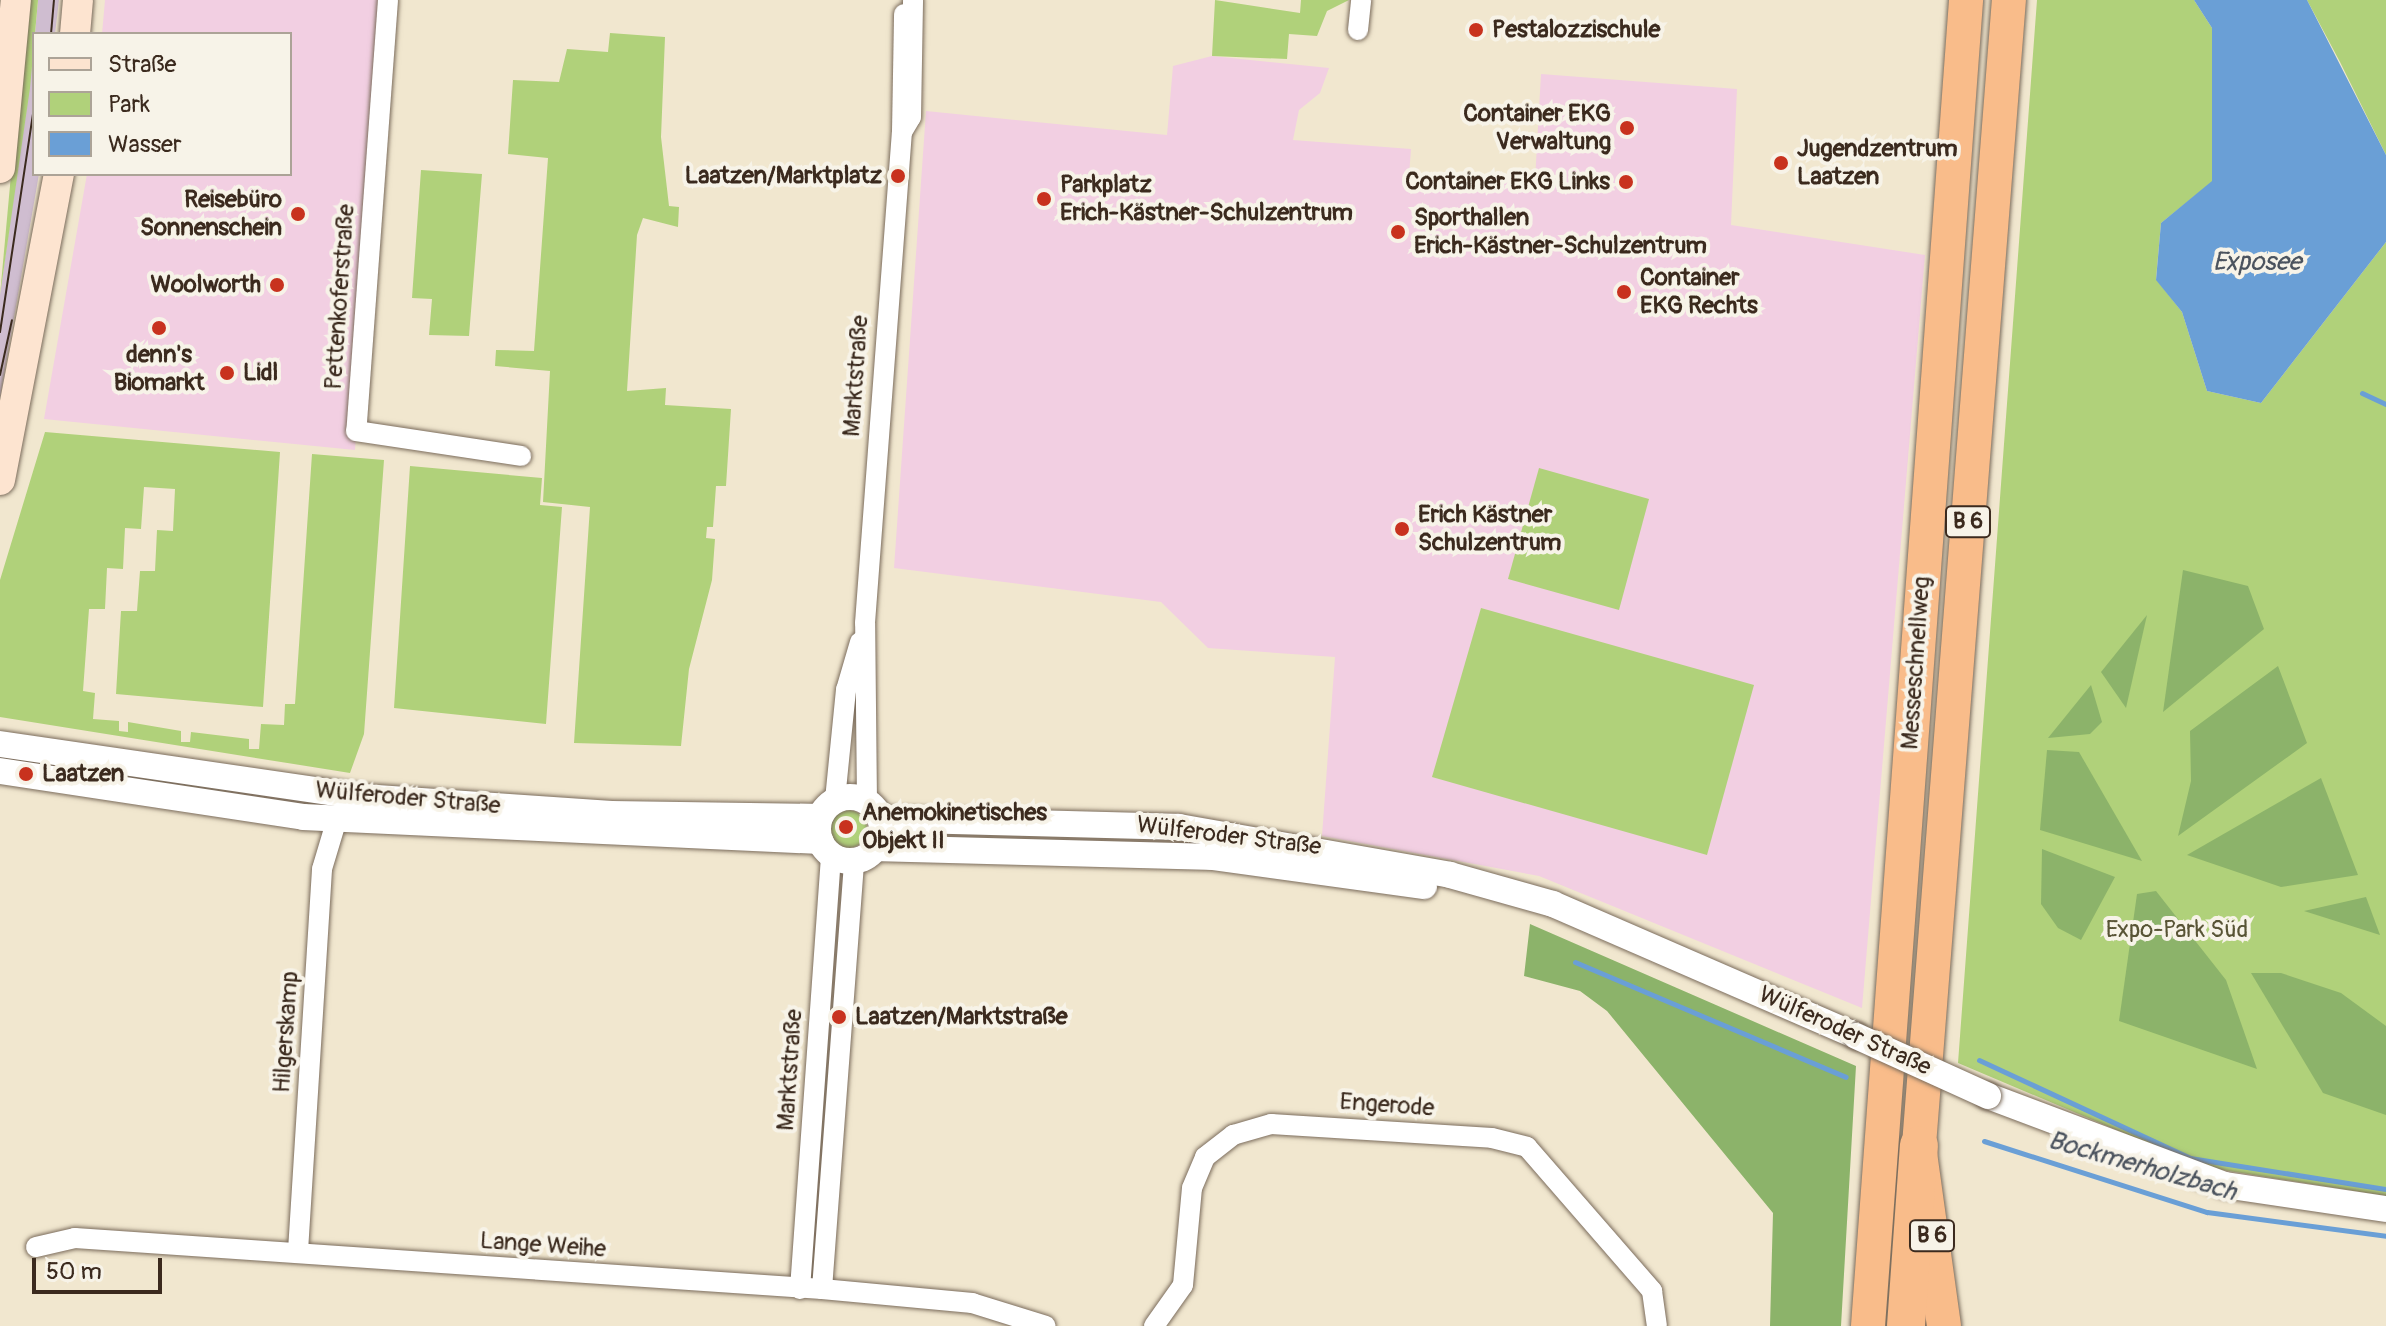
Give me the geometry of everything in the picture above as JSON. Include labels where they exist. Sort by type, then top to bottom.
[{"type":"highway","name":"Messeschnellweg","points":[[1868,1326],[1966,0]]},
{"type":"highway","name":"Messeschnellweg","points":[[1919,1145],[2009,0]]},
{"type":"highway","points":[[1906,1326],[1919,1145]]},
{"type":"highway","name":"B 6","points":[[1919,1145],[1944,1326]]},
{"type":"main road","points":[[0,168],[16,0]]},
{"type":"main road","points":[[75,32],[78,0]]},
{"type":"main road","points":[[0,480],[59,176]]},
{"type":"street","name":"Pettenkoferstraße","points":[[388,0],[356,431],[521,456]]},
{"type":"street","name":"Marktstraße","points":[[874,810],[865,623],[902,132],[900,0]]},
{"type":"street","name":"Marktstraße","points":[[902,132],[911,117],[913,0]]},
{"type":"street","points":[[1358,30],[1361,0]]},
{"type":"street","name":"Marktstraße","points":[[822,1289],[846,690],[865,623]]},
{"type":"street","name":"Wülferoder Straße","points":[[0,744],[362,797],[611,814],[839,837],[874,810],[1125,823],[1321,859],[1549,917],[1568,913],[1988,1096],[2225,1185],[2386,1209]]},
{"type":"street","name":"Wülferoder Straße","points":[[0,771],[337,819],[839,837],[1212,857],[1321,859]]},
{"type":"street","points":[[839,837],[874,810]]},
{"type":"street","name":"Hilgerskamp","points":[[298,1251],[322,869],[337,819]]},
{"type":"street","name":"Marktstraße","points":[[800,1289],[839,837]]},
{"type":"street","name":"Engerode","points":[[1154,1326],[1183,1285],[1193,1186],[1205,1157],[1233,1135],[1271,1124],[1492,1138],[1527,1147],[1652,1291],[1657,1326]]},
{"type":"street","name":"Lange Weihe","points":[[36,1247],[56,1237],[298,1251],[822,1289],[972,1303],[1046,1326]]},
{"type":"shaded area","points":[[38,0],[59,0],[55,32],[35,32]]},
{"type":"shaded area","points":[[105,0],[388,0],[355,450],[44,419],[87,176],[292,176],[292,32],[102,32]]},
{"type":"shaded area","name":"Erich Kästner Schulzentrum","points":[[1212,56],[1329,68],[1320,93],[1299,110],[1293,140],[1411,149],[1409,176],[1528,183],[1535,180],[1541,74],[1737,89],[1731,225],[1925,255],[1862,1008],[1539,876],[1322,836],[1335,657],[1208,648],[1161,602],[894,568],[926,111],[1167,135],[1173,66]]},
{"type":"shaded area","points":[[32,62],[32,176],[39,176],[0,398],[0,295]]},
{"type":"green space","points":[[27,0],[38,0],[35,32],[32,32],[30,88],[0,295]]},
{"type":"green space","points":[[1215,0],[1300,13],[1301,0],[1349,0],[1327,11],[1317,36],[1289,34],[1287,59],[1212,56]]},
{"type":"green space","name":"Expo-Park Süd","points":[[2037,0],[2194,0],[2212,28],[2212,182],[2161,223],[2156,279],[2182,312],[2207,391],[2261,403],[2386,242],[2386,1196],[2204,1167],[1958,1063]]},
{"type":"green space","points":[[2307,0],[2386,0],[2386,155],[2340,62]]},
{"type":"green space","points":[[610,33],[665,37],[661,137],[669,206],[679,207],[678,227],[643,218],[637,235],[627,391],[666,388],[665,405],[731,409],[726,486],[716,486],[713,527],[707,527],[706,538],[715,539],[712,580],[689,669],[681,746],[574,743],[590,507],[543,502],[550,371],[495,366],[496,350],[534,351],[548,158],[508,154],[513,80],[559,82],[567,49],[608,52]]},
{"type":"green space","points":[[421,170],[482,174],[469,336],[429,335],[432,299],[412,298]]},
{"type":"green space","points":[[45,432],[280,452],[263,707],[116,694],[121,611],[137,611],[140,571],[155,571],[157,530],[173,531],[175,489],[144,487],[141,529],[125,528],[123,569],[107,568],[105,609],[89,609],[83,691],[95,693],[93,719],[119,721],[119,731],[128,732],[128,722],[181,731],[181,742],[190,742],[191,732],[249,739],[249,749],[259,749],[261,724],[284,725],[285,704],[295,704],[312,454],[384,460],[364,734],[350,773],[0,717],[0,580]]},
{"type":"green space","points":[[410,466],[542,478],[540,505],[562,507],[546,724],[394,708]]},
{"type":"green space","points":[[1539,468],[1649,499],[1619,610],[1508,579]]},
{"type":"green space","points":[[2183,570],[2248,586],[2264,629],[2163,712]]},
{"type":"green space","points":[[1481,608],[1754,685],[1707,855],[1432,777]]},
{"type":"green space","points":[[2147,615],[2126,708],[2101,672]]},
{"type":"green space","points":[[2278,666],[2307,743],[2178,836],[2191,781],[2190,731]]},
{"type":"green space","points":[[2091,685],[2102,722],[2090,734],[2048,738]]},
{"type":"green space","points":[[2047,750],[2079,752],[2142,861],[2040,830]]},
{"type":"green space","points":[[2321,778],[2358,875],[2281,887],[2187,855]]},
{"type":"green space","points":[[848,810],[861,816],[867,829],[861,842],[848,848],[835,842],[829,829],[835,816]]},
{"type":"green space","points":[[2042,849],[2115,877],[2081,940],[2058,928],[2041,904]]},
{"type":"green space","points":[[2156,891],[2226,980],[2257,1069],[2119,1021],[2137,894]]},
{"type":"green space","points":[[2366,897],[2380,935],[2304,911]]},
{"type":"green space","points":[[1530,924],[1856,1066],[1841,1326],[1770,1326],[1773,1213],[1607,1011],[1580,991],[1524,976]]},
{"type":"green space","points":[[2251,973],[2281,973],[2341,993],[2386,1026],[2386,1115],[2323,1093]]},
{"type":"water","name":"Exposee","points":[[2194,0],[2307,0],[2386,155],[2386,242],[2261,403],[2207,391],[2182,312],[2156,280],[2161,223],[2212,181],[2212,28]]},
{"type":"waterway","points":[[2362,393],[2386,404]]},
{"type":"waterway","name":"Bockmerholzbach","points":[[1575,962],[1846,1077]]},
{"type":"waterway","points":[[1979,1060],[2190,1158],[2386,1189]]},
{"type":"waterway","name":"Bockmerholzbach","points":[[1984,1141],[2207,1212],[2386,1236]]},
{"type":"tram line","points":[[51,32],[54,0]]},
{"type":"tram line","points":[[0,332],[32,119]]},
{"type":"tram line","points":[[0,375],[12,320]]},
{"type":"place","name":"Pestalozzischule","points":[[1476,30]]},
{"type":"place","name":"Container EKG Verwaltung","points":[[1627,128]]},
{"type":"place","name":"Jugendzentrum Laatzen","points":[[1781,163]]},
{"type":"place","name":"Laatzen/Marktplatz","points":[[898,176]]},
{"type":"place","name":"Container EKG Links","points":[[1626,182]]},
{"type":"place","name":"Parkplatz Erich-Kästner-Schulzentrum","points":[[1044,199]]},
{"type":"place","name":"Reisebüro Sonnenschein","points":[[298,214]]},
{"type":"place","name":"Sporthallen Erich-Kästner-Schulzentrum","points":[[1398,232]]},
{"type":"place","name":"Woolworth","points":[[277,285]]},
{"type":"place","name":"Container EKG Rechts","points":[[1624,292]]},
{"type":"place","name":"denn's Biomarkt","points":[[159,328]]},
{"type":"place","name":"Lidl","points":[[227,373]]},
{"type":"place","name":"Erich Kästner Schulzentrum","points":[[1402,529]]},
{"type":"place","name":"Laatzen","points":[[26,774]]},
{"type":"place","name":"Anemokinetisches Objekt II","points":[[846,827]]},
{"type":"place","name":"Laatzen/Marktstraße","points":[[839,1017]]}]
